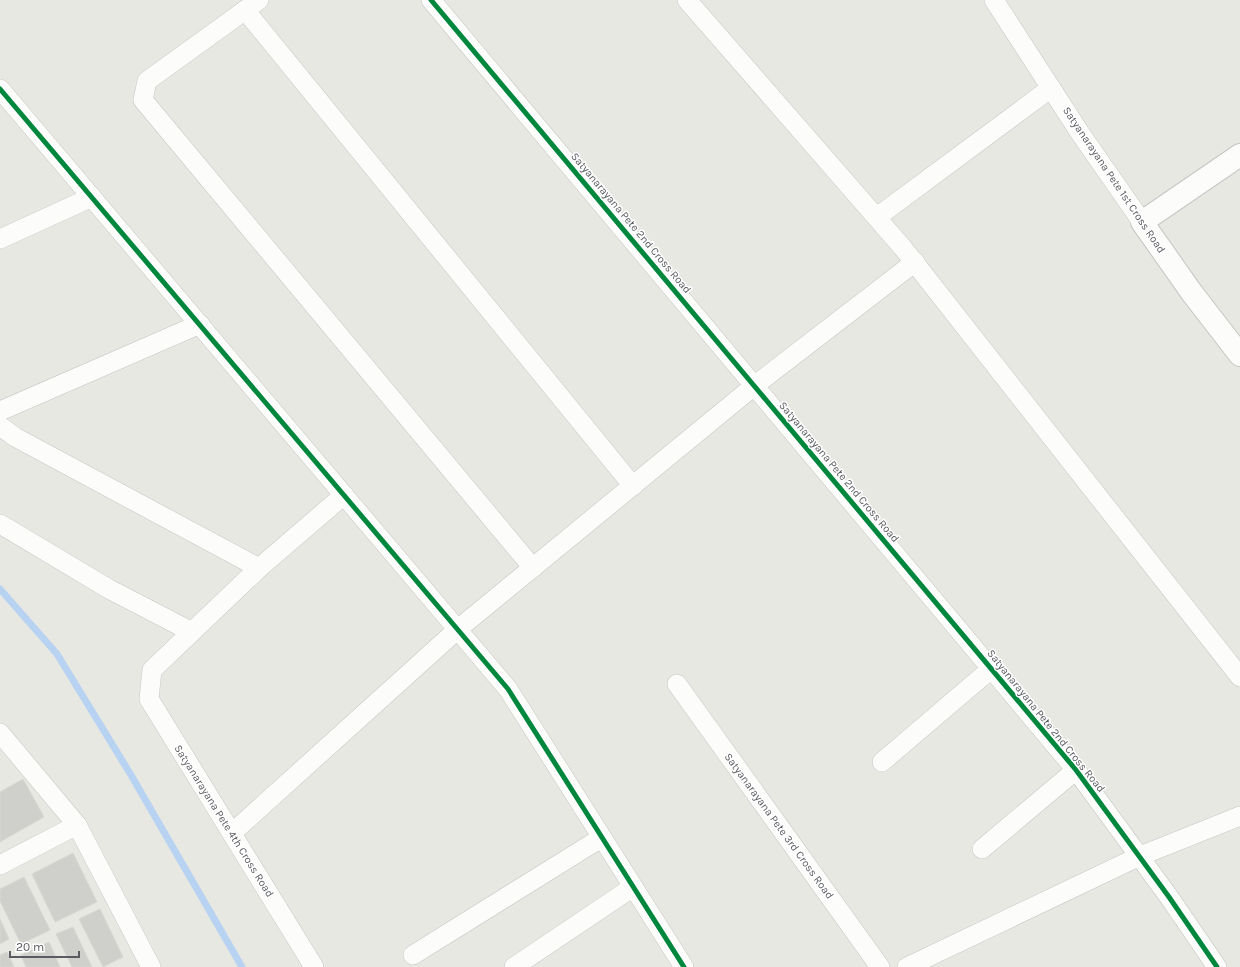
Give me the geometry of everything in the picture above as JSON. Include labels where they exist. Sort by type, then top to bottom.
[{"type":"street","name":"Satyanarayana Pete 2nd Cross Road","points":[[431,0],[1076,770],[1140,856],[1217,967]]},
{"type":"street","points":[[687,0],[915,262],[1240,677]]},
{"type":"street","name":"Satyanarayana Pete 1st Cross Road","points":[[994,0],[1080,132],[1142,222],[1192,293],[1240,355]]},
{"type":"street","points":[[533,568],[143,100],[147,81],[252,5],[633,486]]},
{"type":"street","points":[[877,217],[1051,88]]},
{"type":"street","points":[[0,89],[508,689],[684,967]]},
{"type":"street","points":[[1142,222],[1240,154]]},
{"type":"street","points":[[0,239],[92,197]]},
{"type":"street","points":[[232,833],[458,629],[754,386],[915,262]]},
{"type":"street","points":[[0,411],[200,324]]},
{"type":"street","points":[[0,426],[15,437],[259,568]]},
{"type":"street","points":[[0,524],[110,589],[192,632],[259,568],[344,495]]},
{"type":"street","name":"Satyanarayana Pete 4th Cross Road","points":[[192,632],[152,670],[149,699],[314,967]]},
{"type":"street","points":[[882,762],[991,669]]},
{"type":"street","name":"Satyanarayana Pete 3rd Cross Road","points":[[677,684],[880,967]]},
{"type":"street","points":[[0,733],[77,825],[148,966]]},
{"type":"street","points":[[982,849],[1076,770]]},
{"type":"street","points":[[907,967],[1140,856],[1240,816]]},
{"type":"street","points":[[0,865],[77,825]]},
{"type":"street","points":[[413,955],[601,838]]},
{"type":"street","points":[[514,967],[632,887]]},
{"type":"building","points":[[23,779],[44,817],[0,842],[0,792]]},
{"type":"building","points":[[73,853],[97,902],[55,922],[32,874]]},
{"type":"building","points":[[24,877],[50,930],[21,944],[0,901],[0,889]]},
{"type":"building","points":[[100,909],[123,957],[103,967],[79,919]]},
{"type":"building","points":[[0,919],[9,939],[0,944]]},
{"type":"building","points":[[73,927],[92,967],[72,967],[56,934]]},
{"type":"building","points":[[49,942],[60,967],[26,967],[21,955]]},
{"type":"building","points":[[7,952],[14,967],[0,967],[0,955]]},
{"type":"waterway","points":[[0,589],[57,654],[131,775],[242,967]]},
{"type":"cycle path","points":[[431,0],[1076,770],[1169,897],[1217,967]]},
{"type":"cycle path","points":[[0,89],[508,689],[684,967]]}]
